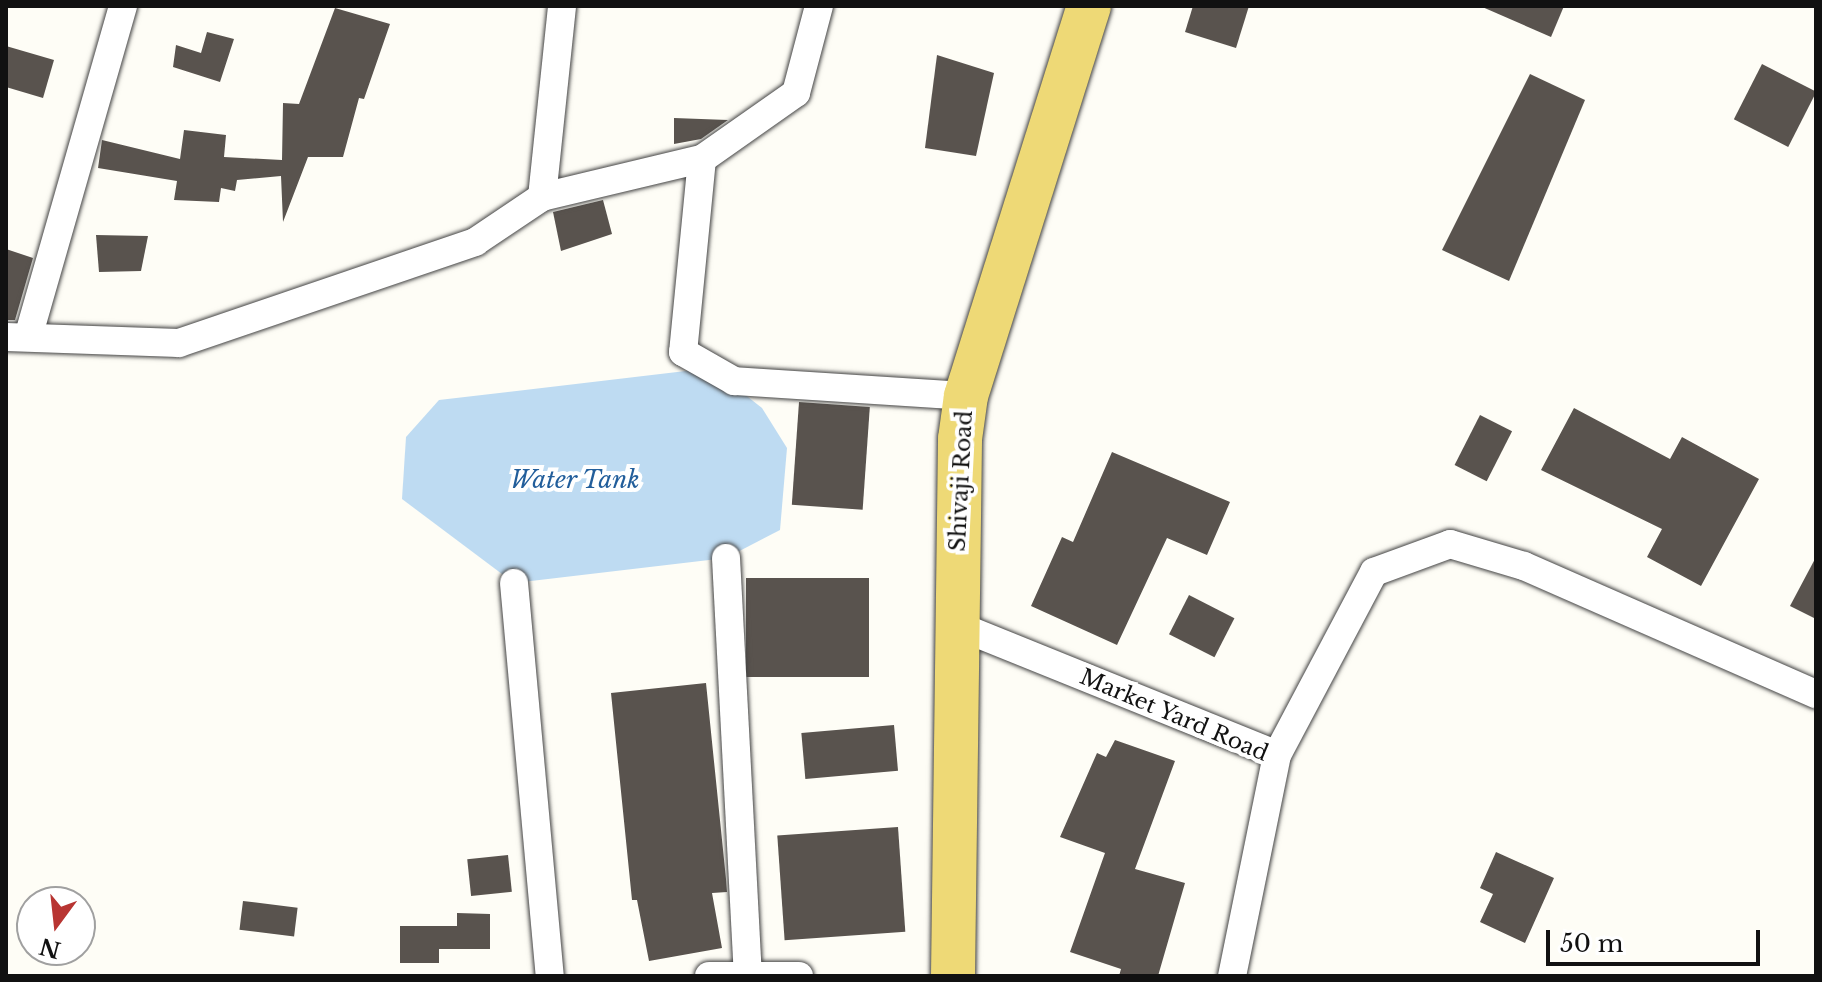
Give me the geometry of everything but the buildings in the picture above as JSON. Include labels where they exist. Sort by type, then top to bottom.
[{"type":"main road","name":"Shivaji Road","points":[[953,976],[956,625],[966,396],[1089,6]]},
{"type":"street","points":[[123,6],[18,336],[179,343],[475,242],[542,197],[702,159],[796,93],[819,6]]},
{"type":"street","points":[[542,197],[562,6]]},
{"type":"street","points":[[702,159],[683,352],[734,381],[966,396]]},
{"type":"street","points":[[1277,755],[1374,572],[1450,544],[1524,566],[1816,694]]},
{"type":"street","points":[[726,558],[748,974]]},
{"type":"street","points":[[514,583],[550,976]]},
{"type":"street","name":"Market Yard Road","points":[[956,625],[1277,755],[1232,976]]},
{"type":"street","points":[[709,976],[799,976]]},
{"type":"water","name":"Water Tank","points":[[711,368],[762,408],[787,448],[780,530],[726,558],[514,583],[402,499],[406,437],[439,400]]}]
